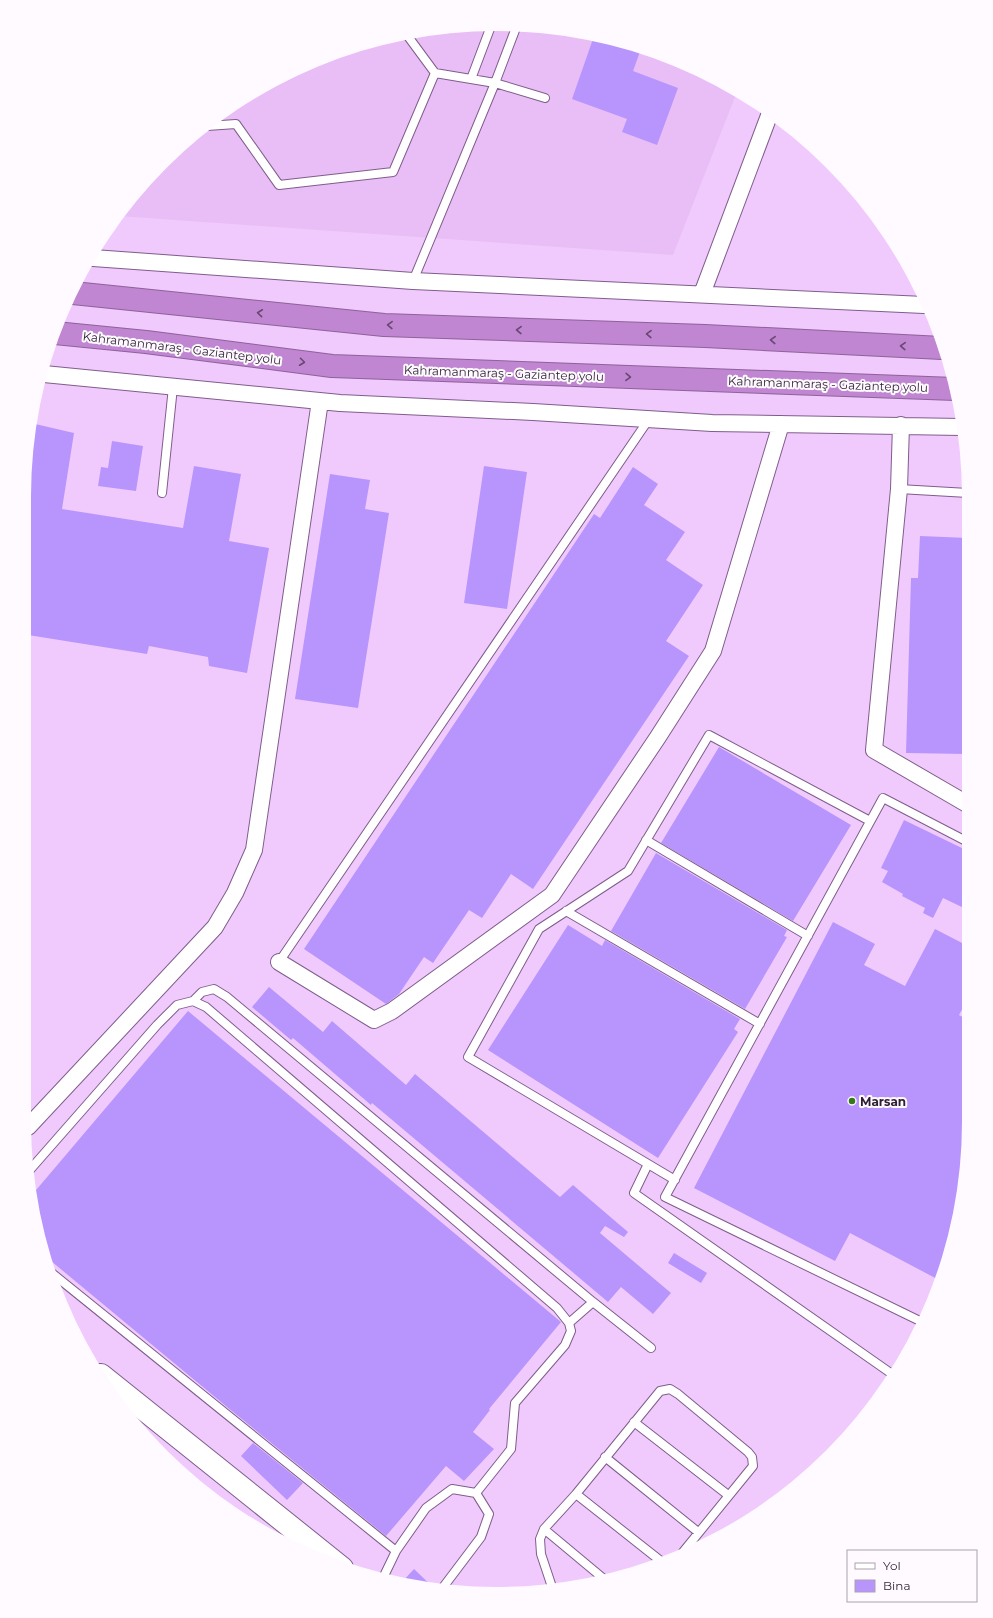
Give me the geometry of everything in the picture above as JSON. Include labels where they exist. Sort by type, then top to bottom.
[{"type":"highway","points":[[78,293],[384,325],[699,336],[937,348]]},
{"type":"highway","name":"Kahramanmaraş - Gaziantep yolu","points":[[61,334],[146,342],[332,366],[949,389]]},
{"type":"street","points":[[702,294],[768,118]]},
{"type":"street","points":[[97,258],[413,281],[921,305]]},
{"type":"street","points":[[48,374],[173,388],[320,401],[712,423],[956,427]]},
{"type":"street","points":[[31,1124],[215,927],[235,893],[254,850],[320,401]]},
{"type":"street","points":[[279,962],[374,1020],[392,1011],[552,895],[713,651],[781,424]]},
{"type":"street","points":[[901,425],[899,489],[874,750],[962,801]]},
{"type":"street","points":[[111,1383],[325,1554]]},
{"type":"lane","points":[[471,79],[489,31]]},
{"type":"lane","points":[[413,281],[495,83],[514,32]]},
{"type":"lane","points":[[411,39],[435,73],[495,83],[545,98]]},
{"type":"lane","points":[[215,125],[236,124],[279,185],[393,172],[435,73]]},
{"type":"lane","points":[[162,493],[173,388]]},
{"type":"lane","points":[[279,962],[649,419]]},
{"type":"lane","points":[[899,489],[962,493]]},
{"type":"lane","points":[[675,1180],[468,1057],[539,929],[628,871],[709,734],[870,822]]},
{"type":"lane","points":[[917,1320],[665,1197],[883,798],[962,839]]},
{"type":"lane","points":[[646,840],[808,936]]},
{"type":"lane","points":[[566,911],[760,1024]]},
{"type":"lane","points":[[33,1166],[157,1025],[177,1005],[193,1000],[202,992],[214,989],[227,997],[593,1302],[652,1348]]},
{"type":"lane","points":[[193,1000],[206,1007],[557,1308],[569,1323],[571,1331],[566,1345],[515,1403],[511,1449],[476,1493]]},
{"type":"lane","points":[[648,1164],[634,1192],[889,1372]]},
{"type":"lane","points":[[59,1279],[396,1551]]},
{"type":"lane","points":[[569,1323],[593,1302]]},
{"type":"lane","points":[[551,1584],[541,1554],[540,1539],[544,1529],[576,1494],[660,1391],[670,1389],[678,1394],[752,1457],[753,1466],[688,1546]]},
{"type":"lane","points":[[634,1422],[728,1495]]},
{"type":"lane","points":[[606,1457],[698,1532]]},
{"type":"lane","points":[[385,1573],[396,1551],[426,1508],[452,1489],[476,1493],[489,1514],[481,1538],[446,1584]]},
{"type":"lane","points":[[576,1494],[657,1558]]},
{"type":"lane","points":[[544,1529],[599,1575]]},
{"type":"shaded area","points":[[496,31],[527,32],[587,40],[646,56],[675,66],[735,97],[673,255],[125,216],[167,167],[213,127],[264,93],[318,66],[376,47],[436,35]]},
{"type":"building","points":[[592,41],[639,54],[633,71],[678,88],[657,145],[622,132],[627,119],[572,99]]},
{"type":"building","points":[[37,424],[74,433],[62,509],[183,528],[194,466],[241,474],[229,541],[269,548],[247,673],[209,666],[208,657],[149,646],[147,654],[31,635],[31,496],[32,466]]},
{"type":"building","points":[[112,441],[143,446],[136,491],[98,486],[101,467],[108,468]]},
{"type":"building","points":[[484,466],[527,472],[507,609],[464,603]]},
{"type":"building","points":[[633,467],[658,484],[644,505],[685,532],[666,560],[703,585],[666,641],[689,656],[533,889],[511,874],[482,918],[469,910],[433,963],[424,957],[399,994],[386,1004],[304,949],[594,514],[600,518]]},
{"type":"building","points":[[330,474],[370,480],[365,509],[389,513],[358,708],[295,699]]},
{"type":"building","points":[[920,536],[962,538],[962,754],[906,753],[911,578],[918,578]]},
{"type":"building","points":[[719,747],[851,825],[793,921],[661,843]]},
{"type":"building","points":[[904,820],[962,848],[962,907],[943,898],[933,918],[923,913],[925,908],[902,896],[903,894],[882,882],[888,871],[881,868]]},
{"type":"building","points":[[656,853],[787,930],[784,936],[787,937],[745,1009],[611,931]]},
{"type":"building","name":"Marsan","points":[[833,922],[875,944],[864,965],[905,986],[935,929],[962,943],[962,1009],[959,1015],[962,1017],[961,1152],[953,1212],[946,1242],[935,1278],[850,1233],[835,1261],[694,1188]]},
{"type":"building","points":[[568,925],[602,946],[605,940],[740,1019],[734,1029],[738,1032],[658,1158],[488,1050]]},
{"type":"building","points":[[269,987],[323,1032],[332,1021],[406,1085],[415,1074],[560,1197],[573,1185],[628,1232],[624,1237],[605,1226],[600,1233],[671,1293],[653,1314],[621,1287],[608,1302],[372,1103],[371,1105],[293,1038],[291,1040],[252,1007]]},
{"type":"building","points":[[188,1011],[561,1322],[489,1409],[490,1410],[473,1432],[494,1449],[464,1481],[446,1466],[386,1536],[54,1263],[47,1242],[36,1190]]},
{"type":"building","points":[[674,1253],[707,1273],[701,1283],[668,1263]]},
{"type":"building","points":[[253,1443],[303,1483],[287,1500],[241,1456]]},
{"type":"building","points":[[414,1569],[427,1582],[406,1578]]},
{"type":"place","name":"Marsan","points":[[852,1101]]}]
